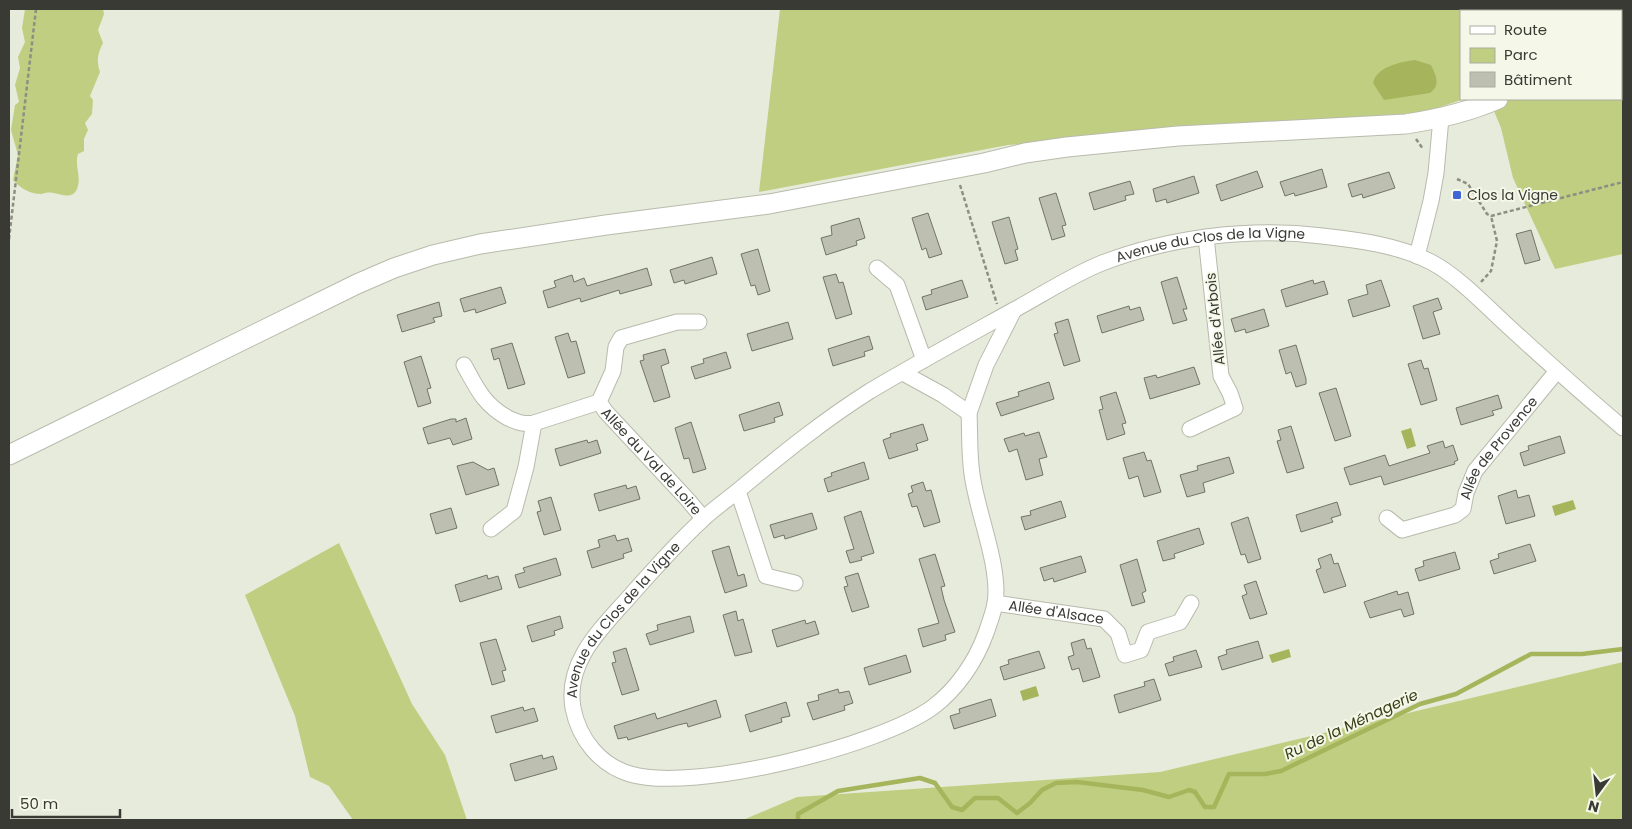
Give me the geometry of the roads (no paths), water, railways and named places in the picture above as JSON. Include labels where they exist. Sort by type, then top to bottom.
[{"type":"street","points":[[9,455],[357,284],[401,266],[455,250],[541,234],[787,201],[984,163],[1025,153],[1178,136],[1406,124],[1441,118],[1496,100]]},
{"type":"street","points":[[1417,256],[1436,173],[1441,118]]},
{"type":"street","name":"Avenue du Clos de la Vigne","points":[[1007,314],[969,413],[972,476],[995,579],[995,603],[984,638],[967,671],[946,696],[929,710],[882,733],[796,760],[743,771],[661,779],[626,774],[598,757],[583,737],[576,719],[572,700],[574,676],[579,661],[594,637],[648,576],[704,518],[813,430],[871,391],[1069,278],[1103,262],[1134,252],[1174,242],[1206,237],[1235,234],[1306,234],[1379,245],[1417,256],[1435,264],[1472,292],[1557,371],[1623,428]]},
{"type":"street","name":"Allée d'Arbois","points":[[1190,429],[1235,408],[1221,376],[1206,237]]},
{"type":"street","points":[[877,268],[897,284],[924,360]]},
{"type":"street","name":"Allée du Val de Loire","points":[[699,322],[677,322],[621,338],[616,347],[613,372],[600,402],[606,412],[704,518]]},
{"type":"street","points":[[464,365],[483,397],[492,408],[519,423],[534,423],[600,402]]},
{"type":"street","name":"Allée de Provence","points":[[1387,518],[1402,530],[1455,515],[1460,511],[1465,504],[1466,494],[1475,471],[1557,371]]},
{"type":"street","points":[[903,373],[936,390],[969,413]]},
{"type":"street","points":[[491,529],[514,511],[526,467],[534,423]]},
{"type":"street","points":[[738,491],[766,576],[795,582]]},
{"type":"street","name":"Allée d'Alsace","points":[[995,603],[1104,619],[1118,633],[1125,655],[1141,650],[1148,632],[1180,622],[1191,603]]},
{"type":"waterway","name":"Ru de la Ménagerie","points":[[798,820],[798,814],[838,791],[920,778],[935,783],[952,807],[962,810],[975,798],[998,798],[1017,813],[1042,790],[1056,783],[1077,782],[1143,790],[1169,797],[1189,790],[1195,792],[1205,807],[1214,807],[1229,774],[1265,774],[1281,771],[1420,704],[1456,694],[1531,654],[1582,654],[1623,649]]},
{"type":"place","name":"Clos la Vigne","points":[[1457,195]]}]
